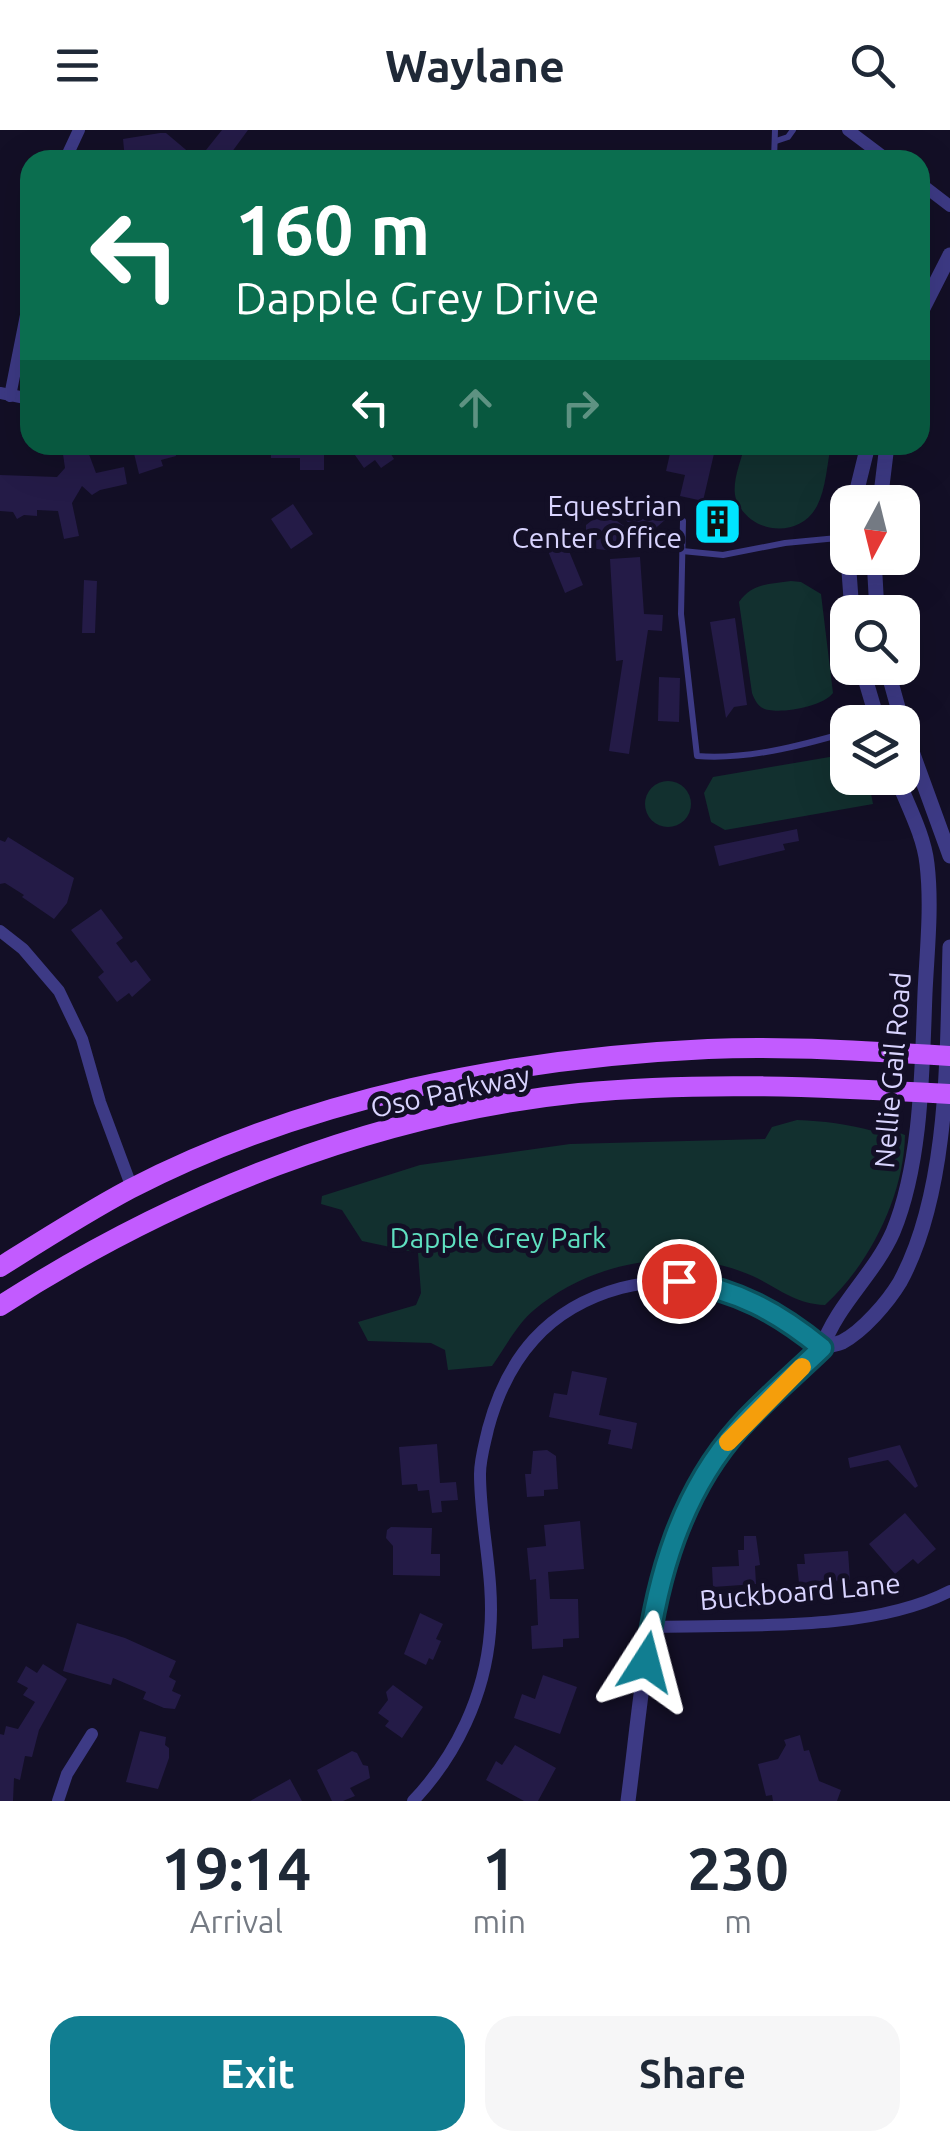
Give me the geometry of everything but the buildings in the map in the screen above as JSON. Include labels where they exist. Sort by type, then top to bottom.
[{"type":"main road","name":"Oso Parkway","points":[[0,1267],[132,1188],[239,1142],[305,1118],[439,1083],[582,1058],[710,1049],[948,1056]]},
{"type":"main road","name":"Oso Parkway","points":[[0,1306],[100,1245],[163,1214],[292,1161],[428,1121],[538,1099],[660,1087],[768,1086],[947,1094]]},
{"type":"street","points":[[848,130],[875,150]]},
{"type":"street","points":[[930,191],[950,206]]},
{"type":"street","points":[[930,294],[950,255]]},
{"type":"street","points":[[5,395],[20,335]]},
{"type":"street","points":[[858,485],[866,455]]},
{"type":"street","points":[[882,485],[887,455]]},
{"type":"street","points":[[920,773],[950,856]]},
{"type":"street","name":"Nellie Gail Road","points":[[822,1348],[830,1323],[873,1270],[905,1200],[920,1091],[928,932],[927,860],[903,795]]},
{"type":"street","points":[[0,931],[23,948],[59,991],[82,1039],[132,1188]]},
{"type":"street","name":"Nellie Gail Road","points":[[628,1801],[651,1626],[684,1512],[706,1472],[740,1427],[822,1348],[843,1342],[868,1321],[899,1284],[918,1240],[935,1180],[947,1094],[950,947]]},
{"type":"street","points":[[412,1801],[446,1760],[468,1722],[482,1681],[490,1634],[491,1595],[480,1470],[495,1404],[508,1372],[526,1345],[552,1321],[610,1291],[642,1282],[679,1281],[713,1286],[751,1300],[790,1322],[822,1348]]},
{"type":"street","name":"Buckboard Lane","points":[[651,1626],[732,1627],[888,1614],[929,1602],[950,1591]]},
{"type":"street","points":[[58,1801],[67,1774],[92,1734]]},
{"type":"lane","points":[[775,130],[775,150]]},
{"type":"lane","points":[[776,142],[793,130]]},
{"type":"lane","points":[[684,521],[681,614],[697,756],[713,758],[804,745],[830,737]]},
{"type":"lane","points":[[682,551],[723,554],[830,538]]},
{"type":"green space","points":[[742,455],[829,455],[817,506],[809,517],[787,528],[763,526],[742,511],[736,499]]},
{"type":"green space","points":[[801,582],[821,594],[833,693],[821,702],[804,708],[769,710],[756,702],[752,693],[739,602],[756,588]]},
{"type":"green space","points":[[830,757],[830,795],[871,795],[873,804],[725,830],[711,822],[704,793],[713,777]]},
{"type":"green space","points":[[668,781],[684,788],[691,804],[684,820],[668,827],[652,820],[645,804],[652,788]]},
{"type":"green space","name":"Dapple Grey Park","points":[[797,1120],[905,1135],[898,1181],[882,1227],[856,1270],[825,1305],[801,1300],[740,1271],[714,1264],[659,1260],[632,1264],[579,1281],[534,1310],[492,1366],[448,1370],[445,1350],[431,1343],[368,1341],[358,1322],[416,1305],[421,1293],[418,1253],[362,1241],[342,1210],[321,1204],[322,1196],[420,1165],[570,1144],[765,1139],[772,1127]]},
{"type":"slow traffic","points":[[728,1442],[802,1367]]},
{"type":"place","name":"Equestrian Center Office","points":[[717,521]]},
{"type":"route","points":[[646,1662],[666,1566],[684,1512],[706,1472],[740,1427],[822,1348],[790,1322],[738,1294],[679,1281]]}]
